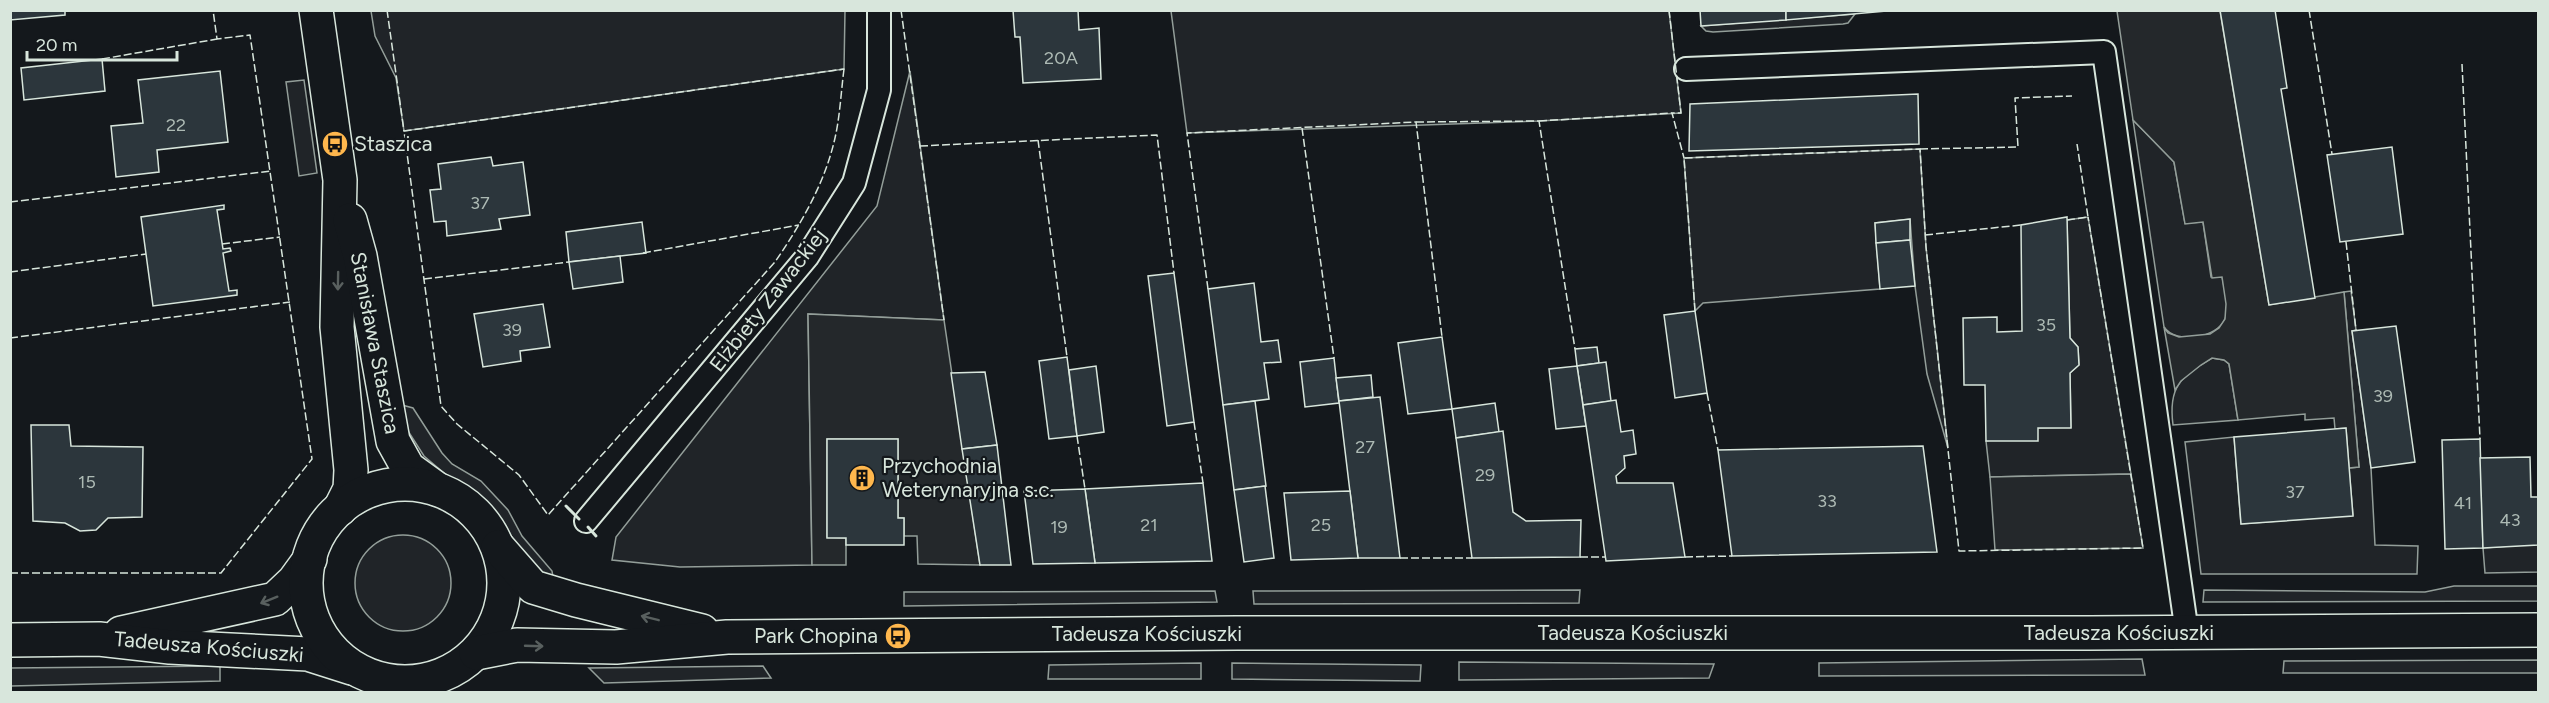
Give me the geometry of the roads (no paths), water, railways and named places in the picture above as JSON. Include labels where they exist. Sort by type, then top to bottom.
[{"type":"street","name":"Stanisława Staszica","points":[[316,10],[340,180],[360,256],[393,441],[408,468],[437,489]]},
{"type":"street","name":"Stanisława Staszica","points":[[340,180],[337,327],[351,470],[350,489],[340,509]]},
{"type":"street","points":[[405,484],[437,489],[467,505],[490,530],[502,561],[504,594],[496,626],[476,653],[447,683],[383,681],[368,678],[328,645],[314,622],[307,596],[307,570],[314,543],[328,520],[348,502],[371,490],[405,484]]},
{"type":"street","name":"Tadeusza Kościuszki","points":[[496,545],[533,587],[576,600],[727,637]]},
{"type":"street","name":"Tadeusza Kościuszki","points":[[99,639],[275,599],[290,586],[310,559]]},
{"type":"street","name":"Tadeusza Kościuszki","points":[[476,653],[517,645],[616,647],[727,637],[1237,633],[2187,633],[2538,630]]},
{"type":"street","name":"Tadeusza Kościuszki","points":[[10,639],[99,639],[170,646],[308,654],[368,678]]},
{"type":"lane","name":"Elżbiety Zawackiej","points":[[586,521],[807,257],[854,183],[879,90],[879,10]]},
{"type":"lane","points":[[1686,69],[2104,51],[2187,633]]},
{"type":"place","name":"Staszica","points":[[335,144]]},
{"type":"place","name":"Przychodnia Weterynaryjna s.c.","points":[[862,478]]},
{"type":"place","name":"Park Chopina","points":[[898,636]]}]
